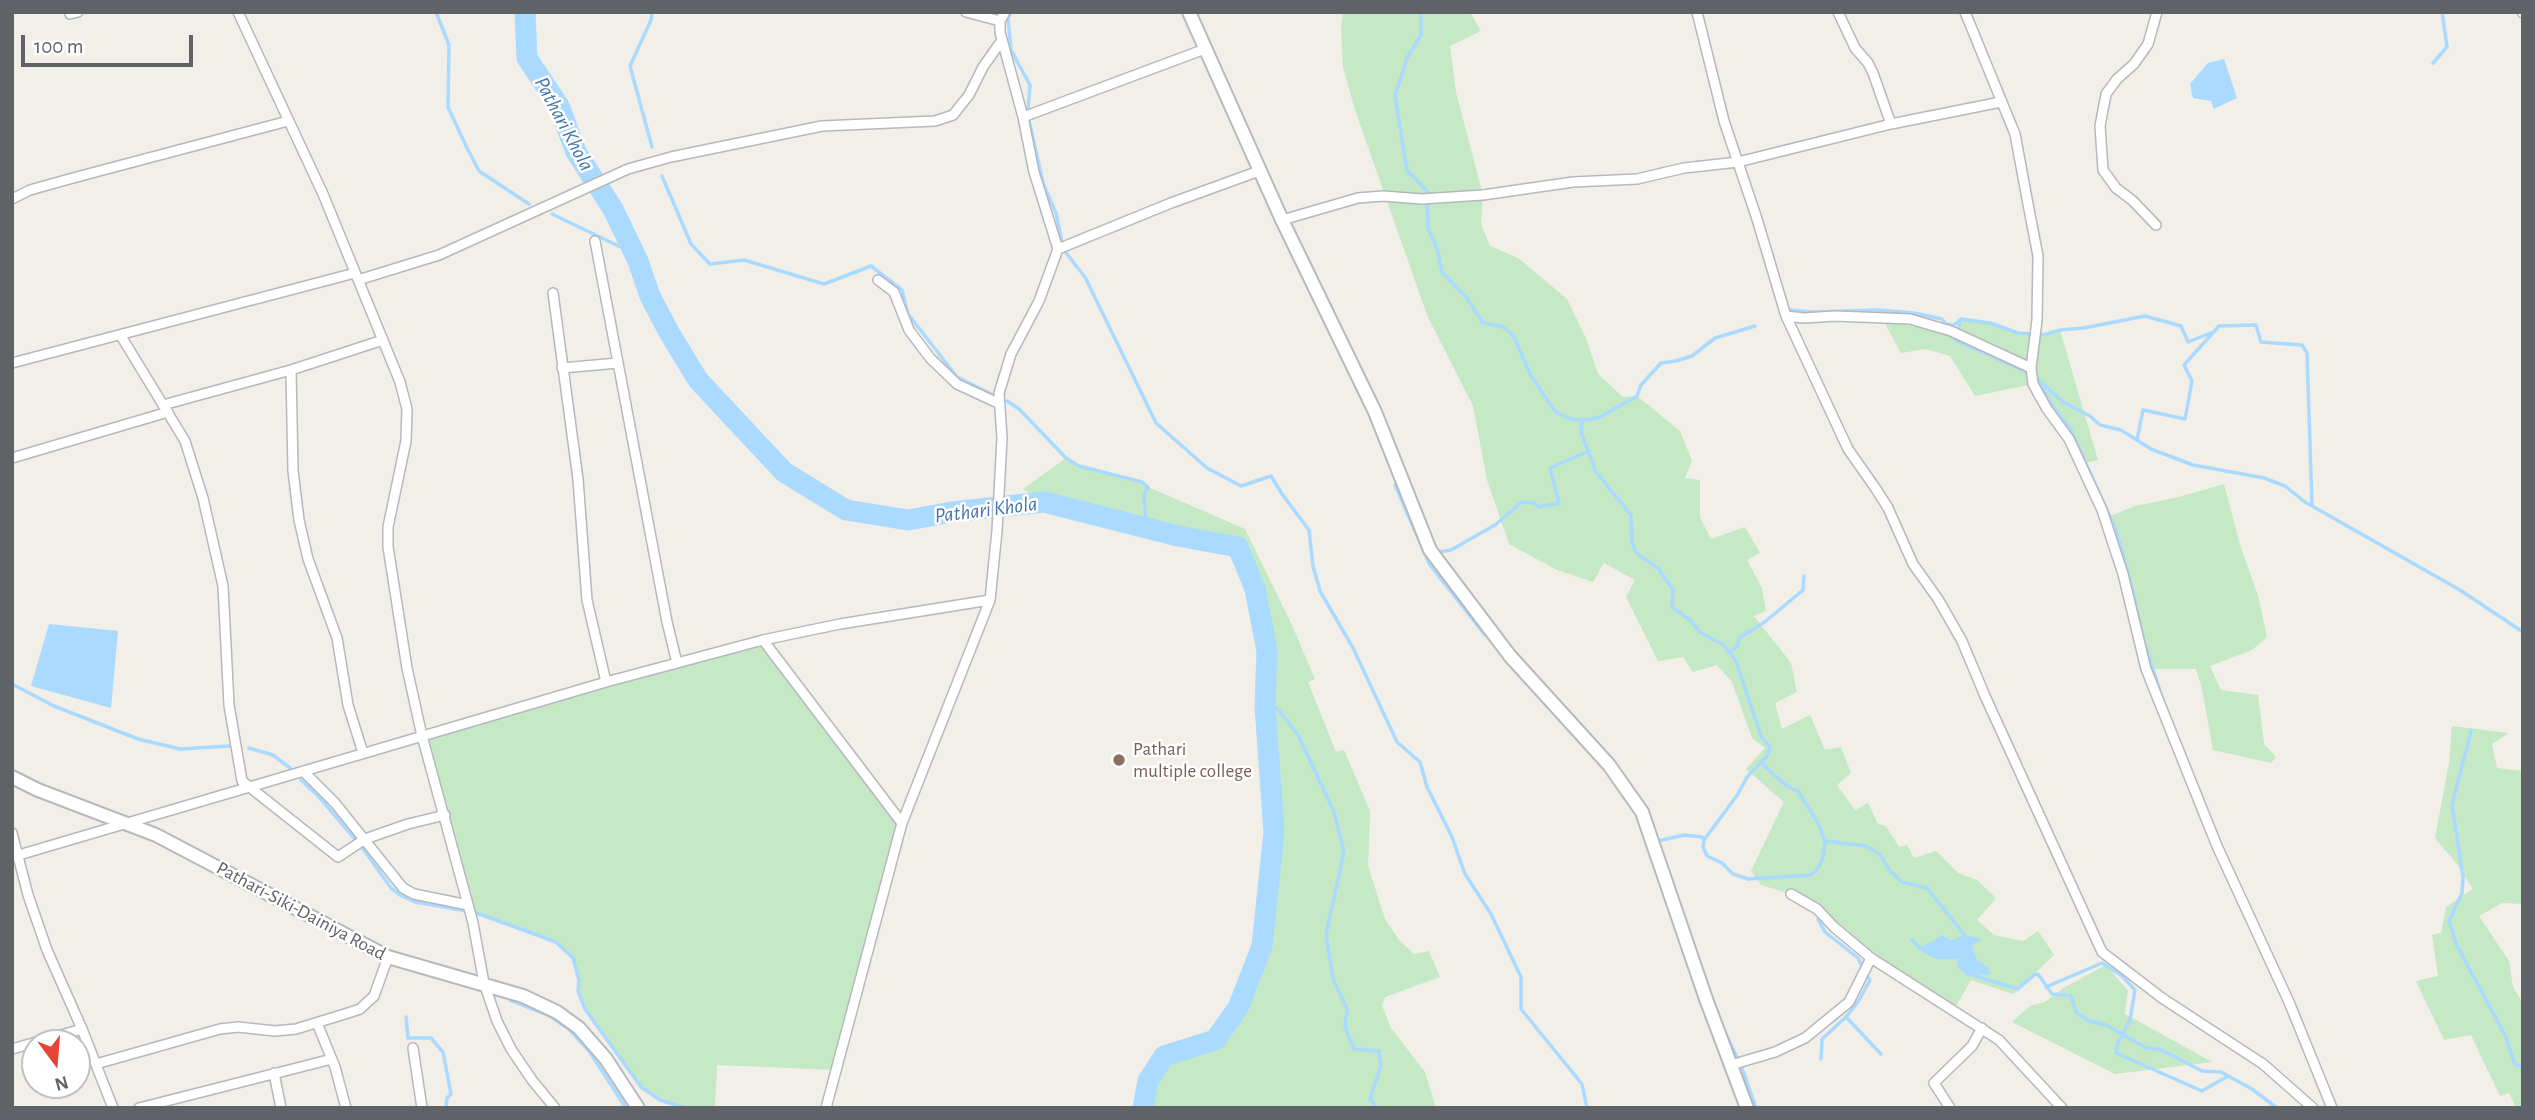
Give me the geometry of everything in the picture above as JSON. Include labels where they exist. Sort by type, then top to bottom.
[{"type":"street","points":[[238,12],[323,194],[383,340],[407,409],[405,441],[387,527],[390,576],[407,667],[422,736],[473,923],[484,983],[496,1021],[531,1080],[555,1108]]},
{"type":"street","points":[[826,1108],[902,823],[989,600],[998,531],[1002,438],[999,393],[1011,354],[1039,301],[1058,249],[1034,172],[1023,117],[1002,40],[1003,17],[966,12]]},
{"type":"street","points":[[1189,12],[1259,171],[1375,412],[1430,550],[1510,656],[1609,765],[1642,812],[1747,1108]]},
{"type":"street","points":[[1697,12],[1724,121],[1786,316],[1848,449],[1888,508],[1913,565],[1938,599],[1962,641],[2102,952],[2162,998],[2263,1064],[2314,1108]]},
{"type":"street","points":[[1838,12],[1855,48],[1873,73],[1891,124]]},
{"type":"street","points":[[1965,12],[2015,134],[2038,256],[2037,320],[2031,368],[2033,384],[2047,409],[2070,439],[2102,510],[2123,574],[2146,669],[2217,846],[2289,1002],[2332,1108]]},
{"type":"street","points":[[2156,225],[2116,188],[2103,170],[2099,126],[2106,94],[2117,79],[2134,64],[2148,44],[2157,12]]},
{"type":"street","points":[[12,363],[439,255],[628,169],[671,157],[822,125],[935,121],[953,115],[969,95],[983,67],[1002,40]]},
{"type":"street","points":[[1023,117],[1205,50]]},
{"type":"street","points":[[1282,219],[1358,198],[1383,196],[1425,199],[1483,194],[1573,182],[1637,178],[1684,168],[1738,162],[1891,124],[2001,102]]},
{"type":"street","points":[[12,199],[30,190],[288,121]]},
{"type":"street","points":[[1058,249],[1259,171]]},
{"type":"street","points":[[595,241],[677,663]]},
{"type":"street","points":[[878,280],[894,292],[909,330],[930,358],[957,384],[1000,404]]},
{"type":"street","points":[[553,293],[578,479],[587,600],[606,682]]},
{"type":"street","points":[[1786,316],[1910,319],[1951,331],[2031,368]]},
{"type":"street","points":[[121,336],[185,441],[196,470],[223,586],[229,705],[240,775],[249,788],[338,857],[365,839],[444,815]]},
{"type":"street","points":[[12,458],[383,340]]},
{"type":"street","points":[[562,368],[618,363]]},
{"type":"street","points":[[291,370],[293,471],[299,520],[308,559],[337,638],[348,705],[363,753]]},
{"type":"street","points":[[15,857],[606,682],[763,640],[840,624],[989,600]]},
{"type":"street","points":[[763,640],[902,823]]},
{"type":"street","points":[[303,771],[335,803],[403,888],[414,894],[468,905]]},
{"type":"street","name":"Pathari-Siki-Dainiya Road","points":[[12,777],[38,790],[156,835],[388,957],[484,983],[546,1006],[579,1028],[606,1059],[638,1108]]},
{"type":"street","points":[[12,833],[15,857],[47,950],[82,1029]]},
{"type":"street","points":[[1791,894],[1817,909],[1871,958],[1999,1040],[2062,1108]]},
{"type":"street","points":[[96,1064],[220,1029],[296,1029],[360,1009],[374,996],[388,957]]},
{"type":"street","points":[[1731,1065],[1775,1052],[1805,1038],[1849,1002],[1871,958]]},
{"type":"street","points":[[317,1023],[346,1108]]},
{"type":"street","points":[[1950,1108],[1934,1083],[1972,1046],[1982,1028]]},
{"type":"street","points":[[413,1048],[422,1108]]},
{"type":"street","points":[[91,1052],[113,1108]]},
{"type":"street","points":[[139,1108],[331,1059]]},
{"type":"street","points":[[274,1073],[281,1108]]},
{"type":"green space","points":[[1343,12],[1470,12],[1481,31],[1450,46],[1456,92],[1483,195],[1481,224],[1490,246],[1518,258],[1567,299],[1586,338],[1598,374],[1623,397],[1637,396],[1680,431],[1692,461],[1685,478],[1700,480],[1700,517],[1711,539],[1745,527],[1760,553],[1747,560],[1762,588],[1766,611],[1754,616],[1791,663],[1797,692],[1775,703],[1782,729],[1810,715],[1825,750],[1841,747],[1851,773],[1837,785],[1855,810],[1868,803],[1878,824],[1886,826],[1899,847],[1907,845],[1914,858],[1936,851],[1958,873],[1977,880],[1996,898],[1977,920],[1994,935],[2023,941],[2038,931],[2054,955],[2013,994],[1971,980],[1954,1010],[1912,983],[1791,894],[1761,885],[1751,871],[1784,802],[1746,769],[1765,748],[1752,738],[1732,682],[1717,665],[1693,672],[1683,657],[1658,661],[1626,597],[1635,580],[1604,563],[1593,582],[1557,570],[1509,544],[1487,480],[1473,406],[1427,315],[1354,107],[1343,67]]},
{"type":"green space","points":[[1882,318],[1910,319],[1957,333],[1961,319],[1990,323],[2018,333],[2043,335],[2060,330],[2098,460],[2081,464],[2033,384],[1975,396],[1950,356],[1926,349],[1901,353]]},
{"type":"green space","points":[[1066,458],[1079,466],[1139,481],[1245,529],[1315,679],[1308,682],[1336,752],[1344,750],[1370,811],[1368,866],[1385,919],[1399,940],[1414,954],[1429,951],[1440,977],[1385,997],[1382,1006],[1391,1028],[1425,1072],[1436,1108],[1143,1108],[1148,1081],[1164,1056],[1215,1040],[1238,1008],[1262,946],[1274,832],[1265,706],[1267,651],[1255,589],[1238,547],[1178,536],[1044,502],[1023,489]]},
{"type":"green space","points":[[2224,484],[2241,548],[2258,595],[2267,637],[2252,650],[2210,666],[2221,690],[2258,695],[2264,744],[2276,757],[2271,763],[2213,750],[2196,669],[2146,669],[2105,518],[2135,506]]},
{"type":"green space","points":[[763,640],[902,823],[836,1070],[717,1065],[715,1108],[685,1108],[660,1100],[641,1087],[585,1008],[578,991],[579,980],[573,958],[556,941],[474,912],[422,736]]},
{"type":"green space","points":[[2452,726],[2509,733],[2492,744],[2497,768],[2523,771],[2523,904],[2502,903],[2479,916],[2509,961],[2513,987],[2523,1003],[2523,1108],[2516,1108],[2509,1093],[2500,1096],[2471,1035],[2444,1040],[2416,981],[2438,976],[2432,935],[2441,933],[2446,907],[2473,889],[2457,864],[2435,838],[2449,763]]},
{"type":"green space","points":[[2106,965],[2128,991],[2125,1014],[2212,1062],[2115,1074],[2012,1022],[2030,1006],[2045,1002],[2065,987]]},
{"type":"water","points":[[2224,59],[2237,98],[2214,109],[2211,101],[2193,98],[2190,84],[2208,63]]},
{"type":"water","points":[[49,624],[118,631],[111,708],[31,686]]},
{"type":"water","points":[[1942,935],[1952,941],[1968,936],[1982,939],[1972,946],[1977,960],[1988,967],[1991,975],[1966,973],[1957,967],[1958,959],[1936,959],[1922,952],[1910,941],[1910,937],[1923,947]]},
{"type":"waterway","points":[[436,12],[449,45],[448,107],[466,146],[479,171],[529,204]]},
{"type":"waterway","name":"Pathari Khola","points":[[525,12],[527,58],[559,106],[576,152],[613,209],[638,261],[650,296],[670,334],[698,380],[784,472],[846,510],[908,520],[952,512],[1044,502],[1178,536],[1238,547],[1255,589],[1267,651],[1265,706],[1274,832],[1262,946],[1238,1008],[1215,1040],[1164,1056],[1148,1081],[1143,1108]]},
{"type":"waterway","points":[[652,12],[630,66],[652,147]]},
{"type":"waterway","points":[[1011,12],[1008,18],[1011,50],[1030,85],[1028,109]]},
{"type":"waterway","points":[[1421,12],[1421,35],[1407,58],[1395,96],[1407,170],[1427,191],[1428,228],[1438,252],[1442,272],[1467,298],[1483,323],[1503,327],[1513,335],[1531,376],[1555,411],[1570,419],[1598,418],[1637,396],[1641,385],[1661,363],[1692,356],[1715,338],[1755,326]]},
{"type":"waterway","points":[[2433,63],[2447,47],[2442,12]]},
{"type":"waterway","points":[[1029,120],[1043,183],[1056,213],[1062,242]]},
{"type":"waterway","points":[[662,176],[691,244],[710,264],[744,260],[824,284],[871,266],[902,290],[908,314],[957,377],[993,395]]},
{"type":"waterway","points":[[552,214],[635,254]]},
{"type":"waterway","points":[[1066,253],[1085,277],[1156,423],[1207,468],[1241,486],[1271,476],[1309,530],[1313,566],[1320,591],[1353,648],[1397,742],[1420,762],[1427,787],[1452,837],[1465,874],[1491,914],[1521,977],[1521,1009],[1582,1084],[1587,1108]]},
{"type":"waterway","points":[[1789,310],[1878,310],[1914,313],[1942,319],[1946,324],[1954,325],[1961,319],[1955,340],[2029,373]]},
{"type":"waterway","points":[[1961,319],[1990,323],[2018,333],[2043,335],[2145,316],[2181,326],[2188,342],[2213,332]]},
{"type":"waterway","points":[[2137,440],[2143,410],[2185,419],[2192,381],[2184,365],[2219,326],[2256,325],[2261,342],[2302,345],[2307,353],[2312,506]]},
{"type":"waterway","points":[[2035,377],[2063,402],[2090,416],[2100,425],[2121,430],[2151,449],[2193,465],[2264,478],[2285,486],[2305,502],[2460,590],[2523,632]]},
{"type":"waterway","points":[[2040,384],[2070,428],[2116,530],[2144,642],[2163,700]]},
{"type":"waterway","points":[[1007,401],[1019,409],[1066,458],[1079,466],[1142,482],[1148,487],[1144,495],[1146,527]]},
{"type":"waterway","points":[[1582,421],[1581,432],[1596,472],[1631,515],[1632,542],[1636,553],[1658,568],[1673,590],[1672,607],[1690,620],[1701,633],[1724,645],[1736,661],[1761,736],[1770,747],[1767,756],[1747,777],[1738,794],[1704,840]]},
{"type":"waterway","points":[[1439,552],[1451,550],[1495,525],[1522,502],[1534,503],[1539,507],[1559,503],[1550,468],[1589,451]]},
{"type":"waterway","points":[[1395,485],[1430,565],[1485,635]]},
{"type":"waterway","points":[[1729,652],[1737,647],[1739,638],[1766,621],[1803,590],[1804,576]]},
{"type":"waterway","points":[[12,684],[54,706],[138,739],[180,749],[230,746]]},
{"type":"waterway","points":[[1265,706],[1277,708],[1298,735],[1334,812],[1344,852],[1326,934],[1333,979],[1347,1009],[1345,1027],[1354,1049],[1379,1051],[1381,1066],[1370,1099],[1377,1108]]},
{"type":"waterway","points":[[2471,731],[2452,805],[2463,877],[2462,893],[2449,921],[2457,946],[2506,1037],[2515,1065],[2521,1065],[2523,1071]]},
{"type":"waterway","points":[[249,748],[273,755],[290,768]]},
{"type":"waterway","points":[[1761,763],[1788,787],[1798,791],[1819,825],[1825,841],[1866,846],[1879,854],[1891,872],[1902,882],[1927,888],[1966,937]]},
{"type":"waterway","points":[[301,780],[354,838]]},
{"type":"waterway","points":[[1657,845],[1658,841],[1684,835],[1702,837],[1707,856],[1722,863],[1733,874],[1748,879],[1811,875],[1823,858],[1825,841]]},
{"type":"waterway","points":[[361,846],[391,888],[400,895],[415,902],[467,911]]},
{"type":"waterway","points":[[474,912],[556,942],[573,958],[579,980],[578,991],[585,1009],[641,1087],[660,1100],[685,1108]]},
{"type":"waterway","points":[[1818,919],[1825,932],[1858,958],[1862,966]]},
{"type":"waterway","points":[[2046,987],[2102,963],[2122,976],[2135,990],[2130,1020],[2117,1045],[2116,1053],[2202,1091],[2228,1076]]},
{"type":"waterway","points":[[1966,973],[2018,989],[2038,974],[2052,994],[2071,996],[2076,1012],[2089,1021],[2106,1025],[2146,1048],[2162,1050],[2202,1071],[2221,1072],[2252,1089],[2277,1108]]},
{"type":"waterway","points":[[1846,1017],[1870,980],[1866,974]]},
{"type":"waterway","points":[[510,1000],[548,1015],[569,1029],[589,1051],[626,1108]]},
{"type":"waterway","points":[[406,1017],[408,1038],[431,1038],[443,1052],[451,1094],[447,1098],[446,1108]]},
{"type":"waterway","points":[[1821,1059],[1822,1039],[1846,1017],[1881,1054]]},
{"type":"waterway","points":[[1724,1030],[1742,1068],[1756,1108]]},
{"type":"place","name":"Pathari multiple college","points":[[1119,760]]}]
